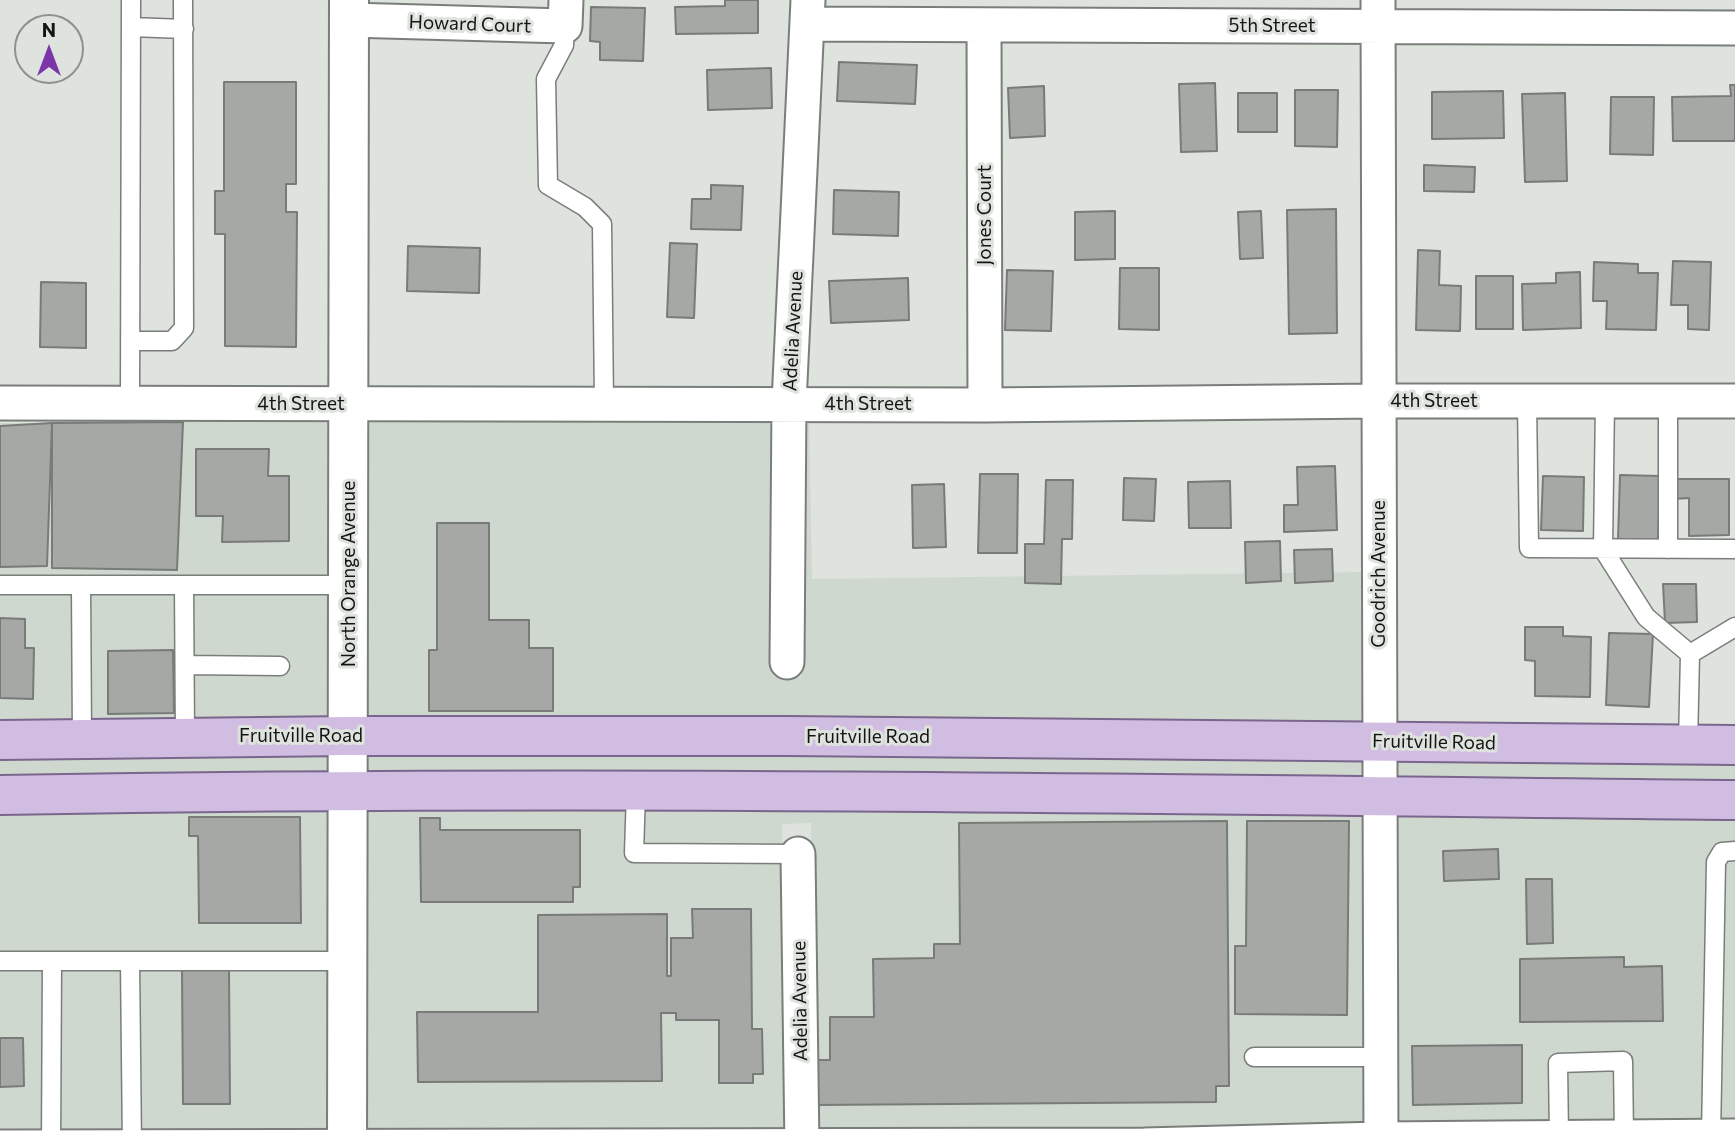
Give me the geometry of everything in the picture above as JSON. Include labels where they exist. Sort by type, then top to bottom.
[{"type":"main road","name":"Fruitville Road","points":[[0,740],[349,736],[787,736],[1735,745]]},
{"type":"main road","points":[[0,795],[349,791],[1735,800]]},
{"type":"street","name":"Howard Court","points":[[349,10],[566,13]]},
{"type":"street","name":"North Orange Avenue","points":[[347,1147],[349,10]]},
{"type":"street","name":"5th Street","points":[[808,12],[984,26],[1379,13],[1735,28]]},
{"type":"street","name":"Adelia Avenue","points":[[787,662],[789,403],[808,12]]},
{"type":"street","name":"Goodrich Avenue","points":[[1379,13],[1381,1144]]},
{"type":"street","name":"Jones Court","points":[[984,26],[985,405]]},
{"type":"street","name":"4th Street","points":[[0,403],[985,405],[1735,401]]},
{"type":"street","name":"Adelia Avenue","points":[[798,854],[802,1146]]},
{"type":"street","points":[[0,1147],[1144,1146],[1723,1136]]},
{"type":"lane","points":[[130,402],[131,0]]},
{"type":"lane","points":[[130,341],[172,341],[184,328],[183,0]]},
{"type":"lane","points":[[566,13],[564,45],[546,79],[548,185],[585,207],[602,224],[604,403]]},
{"type":"lane","points":[[131,27],[184,29]]},
{"type":"lane","points":[[1527,401],[1529,548],[1735,549]]},
{"type":"lane","points":[[1605,401],[1603,550],[1646,617],[1690,654]]},
{"type":"lane","points":[[1668,401],[1668,549]]},
{"type":"lane","points":[[0,585],[349,585]]},
{"type":"lane","points":[[81,585],[82,738]]},
{"type":"lane","points":[[184,585],[185,737]]},
{"type":"lane","points":[[1690,654],[1735,627]]},
{"type":"lane","points":[[1688,744],[1690,654]]},
{"type":"lane","points":[[186,665],[280,666]]},
{"type":"lane","points":[[636,792],[634,853],[798,854]]},
{"type":"lane","points":[[1723,1136],[1716,862],[1722,852],[1735,850]]},
{"type":"lane","points":[[0,961],[348,961]]},
{"type":"lane","points":[[51,1148],[52,961]]},
{"type":"lane","points":[[130,961],[132,1148]]},
{"type":"lane","points":[[1254,1057],[1380,1057]]},
{"type":"lane","points":[[1559,1138],[1558,1063],[1623,1061],[1624,1137]]},
{"type":"shaded area","points":[[130,419],[335,421],[334,719],[0,724],[0,423]]},
{"type":"shaded area","points":[[775,420],[773,677],[801,677],[804,420],[809,420],[812,579],[1364,572],[1365,725],[363,719],[364,421]]},
{"type":"shaded area","points":[[334,752],[334,775],[0,779],[0,756]]},
{"type":"shaded area","points":[[363,752],[1365,758],[1365,780],[363,775]]},
{"type":"shaded area","points":[[1394,758],[1735,761],[1735,783],[1394,780]]},
{"type":"shaded area","points":[[334,808],[332,1130],[0,1131],[0,812]]},
{"type":"shaded area","points":[[363,808],[1365,813],[1366,1123],[1144,1128],[816,1128],[811,823],[782,824],[787,1128],[362,1130]]},
{"type":"shaded area","points":[[1394,813],[1735,816],[1735,1120],[1395,1123]]},
{"type":"building","points":[[725,0],[758,0],[758,33],[676,34],[675,7],[725,6]]},
{"type":"building","points":[[591,7],[645,8],[643,61],[600,60],[600,42],[590,41]]},
{"type":"building","points":[[839,62],[917,65],[915,104],[837,101]]},
{"type":"building","points":[[771,68],[772,108],[708,110],[707,70]]},
{"type":"building","points":[[224,82],[296,82],[296,184],[286,184],[286,212],[297,212],[296,347],[225,346],[225,234],[215,234],[215,191],[224,191]]},
{"type":"building","points":[[1215,83],[1217,151],[1181,152],[1179,84]]},
{"type":"building","points":[[1730,85],[1735,85],[1735,141],[1673,141],[1672,97],[1731,96]]},
{"type":"building","points":[[1044,86],[1045,136],[1010,138],[1008,88]]},
{"type":"building","points":[[1295,90],[1338,90],[1337,147],[1295,146]]},
{"type":"building","points":[[1503,91],[1504,138],[1432,139],[1432,92]]},
{"type":"building","points":[[1238,93],[1277,93],[1277,132],[1238,132]]},
{"type":"building","points":[[1565,93],[1567,181],[1525,182],[1522,94]]},
{"type":"building","points":[[1611,97],[1654,97],[1653,155],[1610,154]]},
{"type":"building","points":[[1424,165],[1475,167],[1474,192],[1424,191]]},
{"type":"building","points":[[711,185],[743,186],[741,230],[691,229],[692,199],[711,199]]},
{"type":"building","points":[[834,190],[899,192],[898,236],[833,234]]},
{"type":"building","points":[[1336,209],[1337,333],[1289,334],[1287,210]]},
{"type":"building","points":[[1115,211],[1115,259],[1075,260],[1075,212]]},
{"type":"building","points":[[1261,211],[1263,258],[1240,259],[1238,212]]},
{"type":"building","points":[[670,243],[697,244],[694,318],[667,317]]},
{"type":"building","points":[[408,246],[480,248],[479,293],[407,291]]},
{"type":"building","points":[[1418,250],[1440,251],[1439,285],[1461,286],[1460,331],[1416,330]]},
{"type":"building","points":[[1673,261],[1711,262],[1709,330],[1688,329],[1688,305],[1671,305]]},
{"type":"building","points":[[1594,262],[1638,264],[1638,273],[1658,273],[1656,330],[1606,329],[1607,301],[1593,301]]},
{"type":"building","points":[[1120,268],[1159,268],[1159,330],[1119,329]]},
{"type":"building","points":[[1007,270],[1053,271],[1051,331],[1005,330]]},
{"type":"building","points":[[1580,272],[1581,328],[1523,330],[1522,284],[1556,283],[1556,273]]},
{"type":"building","points":[[1476,276],[1513,276],[1513,329],[1476,329]]},
{"type":"building","points":[[908,278],[909,320],[831,323],[829,281]]},
{"type":"building","points":[[41,282],[86,283],[86,348],[40,347]]},
{"type":"building","points":[[183,422],[177,570],[52,568],[52,423]]},
{"type":"building","points":[[52,423],[47,566],[0,567],[0,426]]},
{"type":"building","points":[[196,449],[269,449],[268,476],[289,476],[289,541],[222,542],[223,516],[196,516]]},
{"type":"building","points":[[1335,466],[1337,530],[1284,532],[1284,505],[1298,505],[1297,467]]},
{"type":"building","points":[[980,474],[1018,474],[1017,553],[978,553]]},
{"type":"building","points":[[1620,475],[1660,476],[1658,540],[1618,539]]},
{"type":"building","points":[[1543,476],[1584,477],[1583,531],[1541,530]]},
{"type":"building","points":[[1124,478],[1156,479],[1154,521],[1123,520]]},
{"type":"building","points":[[1673,479],[1729,479],[1729,535],[1689,536],[1689,498],[1673,499]]},
{"type":"building","points":[[1046,480],[1073,480],[1072,539],[1062,539],[1061,584],[1025,583],[1025,544],[1044,544]]},
{"type":"building","points":[[1230,481],[1231,528],[1189,528],[1188,482]]},
{"type":"building","points":[[944,484],[946,547],[913,548],[912,485]]},
{"type":"building","points":[[437,523],[489,523],[489,620],[529,620],[529,648],[553,648],[553,711],[429,711],[429,650],[437,650]]},
{"type":"building","points":[[1280,541],[1281,581],[1246,583],[1245,542]]},
{"type":"building","points":[[1332,549],[1333,581],[1295,583],[1294,550]]},
{"type":"building","points":[[1663,584],[1696,584],[1697,622],[1665,623]]},
{"type":"building","points":[[0,618],[25,619],[25,648],[34,648],[33,699],[0,698]]},
{"type":"building","points":[[1525,627],[1563,627],[1563,636],[1591,637],[1590,697],[1535,696],[1535,661],[1525,660]]},
{"type":"building","points":[[1609,633],[1653,634],[1649,707],[1606,705]]},
{"type":"building","points":[[173,650],[174,713],[108,714],[108,651]]},
{"type":"building","points":[[189,817],[300,817],[301,923],[199,923],[198,836],[189,836]]},
{"type":"building","points":[[420,818],[440,818],[440,830],[580,830],[580,887],[573,887],[573,902],[421,902]]},
{"type":"building","points":[[1227,821],[1229,1086],[1216,1086],[1216,1102],[815,1105],[814,1060],[830,1060],[830,1017],[874,1017],[873,959],[934,958],[934,944],[960,944],[959,823]]},
{"type":"building","points":[[1247,821],[1349,821],[1347,1015],[1235,1014],[1235,946],[1246,946]]},
{"type":"building","points":[[1498,849],[1499,879],[1444,881],[1443,851]]},
{"type":"building","points":[[1526,879],[1552,879],[1553,943],[1527,944]]},
{"type":"building","points":[[692,909],[751,909],[752,1029],[762,1029],[763,1074],[753,1074],[753,1083],[719,1083],[719,1020],[676,1020],[676,1013],[661,1013],[662,1081],[418,1082],[417,1012],[538,1012],[538,915],[667,914],[667,976],[671,976],[671,938],[693,938]]},
{"type":"building","points":[[1624,957],[1624,967],[1662,966],[1663,1021],[1520,1022],[1520,959]]},
{"type":"building","points":[[182,970],[229,970],[230,1104],[183,1104]]},
{"type":"building","points":[[0,1038],[23,1038],[24,1086],[0,1087]]},
{"type":"building","points":[[1522,1045],[1522,1103],[1413,1105],[1412,1046]]}]
